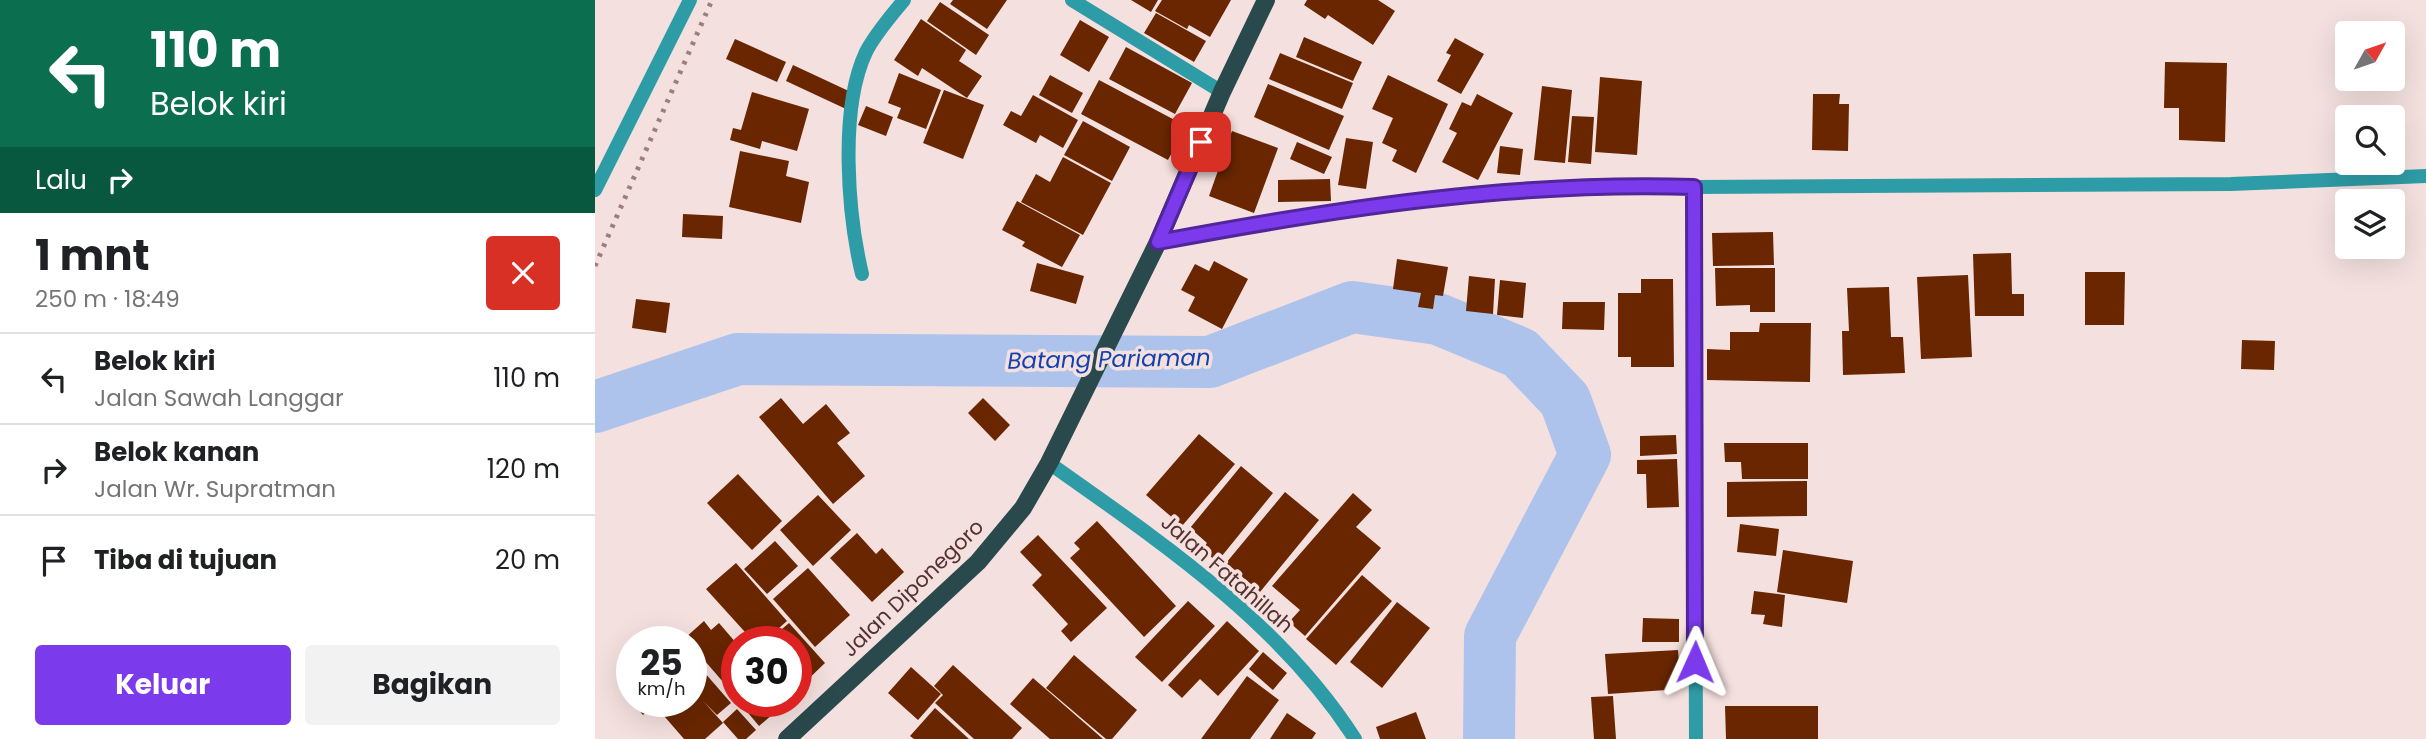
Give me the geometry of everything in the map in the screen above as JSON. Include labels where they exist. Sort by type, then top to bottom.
[{"type":"main road","name":"Jalan Diponegoro","points":[[787,739],[978,562],[1023,508],[1049,463],[1158,242],[1222,92],[1266,0]]},
{"type":"street","points":[[595,190],[690,0]]},
{"type":"street","points":[[862,274],[849,203],[856,89],[866,52],[904,0]]},
{"type":"street","points":[[1072,0],[1222,92]]},
{"type":"street","points":[[1158,242],[1280,218],[1479,195],[1612,187],[2231,184],[2426,176]]},
{"type":"street","points":[[1694,187],[1696,739]]},
{"type":"street","name":"Jalan Fatahillah","points":[[1049,463],[1142,528],[1237,604],[1297,663],[1335,707],[1355,739]]},
{"type":"building","points":[[953,0],[1007,0],[987,29],[950,4]]},
{"type":"building","points":[[1131,0],[1158,0],[1151,12]]},
{"type":"building","points":[[1162,0],[1231,0],[1210,37],[1189,25],[1187,29],[1155,11]]},
{"type":"building","points":[[1307,0],[1378,0],[1395,11],[1373,45],[1328,15],[1325,19],[1304,5]]},
{"type":"building","points":[[940,2],[989,35],[976,55],[927,21]]},
{"type":"building","points":[[1156,13],[1206,41],[1194,62],[1144,33]]},
{"type":"building","points":[[921,19],[966,50],[959,61],[982,76],[967,98],[922,68],[918,76],[894,60]]},
{"type":"building","points":[[1080,20],[1109,37],[1089,72],[1060,55]]},
{"type":"building","points":[[1304,37],[1362,62],[1353,81],[1296,57]]},
{"type":"building","points":[[1455,38],[1484,54],[1461,94],[1437,81],[1451,55],[1446,53]]},
{"type":"building","points":[[735,39],[786,62],[777,82],[726,59]]},
{"type":"building","points":[[1126,47],[1192,83],[1175,114],[1109,79]]},
{"type":"building","points":[[1280,53],[1353,83],[1342,109],[1269,79]]},
{"type":"building","points":[[2165,62],[2227,63],[2225,142],[2179,140],[2179,108],[2164,108]]},
{"type":"building","points":[[793,65],[853,93],[846,109],[786,81]]},
{"type":"building","points":[[899,73],[941,90],[926,129],[897,118],[901,108],[888,103]]},
{"type":"building","points":[[1050,75],[1083,93],[1072,113],[1039,95]]},
{"type":"building","points":[[1388,75],[1448,104],[1416,173],[1392,161],[1397,150],[1382,143],[1393,118],[1372,109]]},
{"type":"building","points":[[1600,77],[1642,81],[1637,155],[1595,152]]},
{"type":"building","points":[[1099,80],[1186,126],[1168,160],[1081,114]]},
{"type":"building","points":[[1268,84],[1344,116],[1329,150],[1254,117]]},
{"type":"building","points":[[1542,86],[1572,90],[1565,163],[1534,160]]},
{"type":"building","points":[[944,90],[984,105],[963,159],[923,143]]},
{"type":"building","points":[[752,92],[809,109],[797,151],[762,141],[760,149],[730,140],[733,128],[741,130]]},
{"type":"building","points":[[1477,94],[1513,113],[1478,180],[1442,162],[1457,133],[1449,129],[1462,102],[1471,106]]},
{"type":"building","points":[[1813,94],[1840,94],[1839,104],[1849,104],[1848,151],[1812,150]]},
{"type":"building","points":[[1033,95],[1078,120],[1063,148],[1040,135],[1036,143],[1003,125],[1011,111],[1021,116]]},
{"type":"building","points":[[866,106],[893,117],[886,136],[858,125]]},
{"type":"building","points":[[1572,116],[1594,117],[1591,164],[1568,162]]},
{"type":"building","points":[[1083,121],[1130,147],[1112,181],[1064,155]]},
{"type":"building","points":[[1232,131],[1278,148],[1254,213],[1209,196]]},
{"type":"building","points":[[1346,138],[1373,142],[1366,189],[1338,185]]},
{"type":"building","points":[[1297,142],[1332,157],[1324,174],[1290,159]]},
{"type":"building","points":[[1500,146],[1523,149],[1520,175],[1497,173]]},
{"type":"building","points":[[740,151],[789,161],[786,176],[809,182],[801,223],[729,207]]},
{"type":"building","points":[[1063,157],[1111,183],[1083,235],[1021,202],[1036,174],[1050,182]]},
{"type":"building","points":[[1330,179],[1331,201],[1278,202],[1278,180]]},
{"type":"building","points":[[1017,201],[1080,235],[1062,267],[1022,246],[1025,242],[1002,230]]},
{"type":"building","points":[[683,214],[723,216],[722,239],[682,237]]},
{"type":"building","points":[[1773,232],[1774,265],[1713,266],[1712,233]]},
{"type":"building","points":[[2011,253],[2012,294],[2024,294],[2024,316],[1975,316],[1973,254]]},
{"type":"building","points":[[1397,259],[1448,267],[1443,296],[1435,295],[1433,309],[1418,307],[1421,293],[1393,289]]},
{"type":"building","points":[[1214,261],[1248,279],[1222,329],[1188,311],[1195,297],[1181,290],[1195,264],[1209,271]]},
{"type":"building","points":[[1037,263],[1084,276],[1076,304],[1030,291]]},
{"type":"building","points":[[1715,268],[1775,268],[1775,312],[1750,312],[1750,305],[1716,306]]},
{"type":"building","points":[[2085,272],[2125,272],[2124,325],[2085,325]]},
{"type":"building","points":[[1968,275],[1972,357],[1921,359],[1917,277]]},
{"type":"building","points":[[1469,276],[1495,279],[1493,314],[1466,311]]},
{"type":"building","points":[[1641,279],[1673,279],[1674,367],[1631,367],[1631,357],[1618,357],[1618,293],[1641,293]]},
{"type":"building","points":[[1500,280],[1526,283],[1523,318],[1497,315]]},
{"type":"building","points":[[1889,287],[1891,337],[1903,337],[1905,373],[1843,375],[1842,331],[1849,331],[1847,288]]},
{"type":"building","points":[[636,299],[670,303],[666,333],[632,328]]},
{"type":"building","points":[[1563,302],[1605,302],[1604,330],[1562,329]]},
{"type":"building","points":[[1760,323],[1811,323],[1810,382],[1707,380],[1707,349],[1730,350],[1730,332],[1759,332]]},
{"type":"building","points":[[2242,340],[2275,341],[2274,370],[2241,369]]},
{"type":"building","points":[[781,398],[803,424],[826,404],[850,433],[837,443],[865,476],[833,504],[759,417]]},
{"type":"building","points":[[983,398],[1010,425],[995,441],[968,413]]},
{"type":"building","points":[[1199,434],[1235,464],[1182,526],[1146,495]]},
{"type":"building","points":[[1676,435],[1677,454],[1640,456],[1640,436]]},
{"type":"building","points":[[1724,443],[1808,443],[1808,479],[1742,479],[1741,462],[1725,462]]},
{"type":"building","points":[[1677,459],[1679,507],[1647,508],[1646,474],[1637,474],[1637,460]]},
{"type":"building","points":[[1241,466],[1273,493],[1217,562],[1202,549],[1207,543],[1190,528]]},
{"type":"building","points":[[738,474],[782,521],[752,550],[707,503]]},
{"type":"building","points":[[1807,481],[1807,516],[1727,517],[1727,482]]},
{"type":"building","points":[[1285,492],[1319,520],[1260,592],[1226,563]]},
{"type":"building","points":[[1353,493],[1372,510],[1356,527],[1381,548],[1305,636],[1289,622],[1300,610],[1272,586]]},
{"type":"building","points":[[818,495],[851,530],[813,566],[780,530]]},
{"type":"building","points":[[1097,521],[1176,606],[1144,637],[1070,558],[1080,549],[1074,543]]},
{"type":"building","points":[[1740,524],[1779,529],[1776,556],[1737,552]]},
{"type":"building","points":[[857,533],[876,554],[882,548],[904,572],[872,602],[830,558]]},
{"type":"building","points":[[1038,535],[1107,608],[1071,642],[1061,631],[1068,624],[1032,585],[1042,575],[1020,552]]},
{"type":"building","points":[[775,541],[798,566],[767,594],[744,569]]},
{"type":"building","points":[[1783,550],[1853,561],[1847,603],[1777,592]]},
{"type":"building","points":[[736,563],[787,621],[781,626],[740,626],[706,589]]},
{"type":"building","points":[[808,568],[850,615],[815,647],[812,644],[812,626],[797,626],[773,599]]},
{"type":"building","points":[[1362,575],[1392,601],[1336,665],[1306,639]]},
{"type":"building","points":[[1754,591],[1785,595],[1782,627],[1763,624],[1765,615],[1751,614]]},
{"type":"building","points":[[1188,601],[1215,626],[1162,682],[1135,657]]},
{"type":"building","points":[[1397,602],[1430,628],[1382,688],[1350,662]]},
{"type":"building","points":[[1643,618],[1679,619],[1679,642],[1642,642]]},
{"type":"building","points":[[704,621],[711,630],[719,623],[722,626],[721,680],[707,663],[707,626],[698,626]]},
{"type":"building","points":[[1227,621],[1259,651],[1218,696],[1200,679],[1182,698],[1168,685]]},
{"type":"building","points":[[812,649],[825,663],[812,676]]},
{"type":"building","points":[[1678,650],[1681,689],[1608,694],[1605,654]]},
{"type":"building","points":[[1263,652],[1287,673],[1273,690],[1249,669]]},
{"type":"building","points":[[1074,655],[1137,710],[1112,739],[1106,739],[1046,688]]},
{"type":"building","points":[[953,665],[1022,728],[1012,739],[974,739],[935,703],[943,695],[934,686]]},
{"type":"building","points":[[911,667],[941,694],[918,720],[888,693]]},
{"type":"building","points":[[707,675],[721,692],[721,712],[717,715],[707,705]]},
{"type":"building","points":[[1247,676],[1279,700],[1250,739],[1201,739]]},
{"type":"building","points":[[1033,678],[1103,739],[1050,739],[1010,704]]},
{"type":"building","points":[[1613,696],[1616,739],[1594,739],[1591,697]]},
{"type":"building","points":[[707,705],[723,723],[705,739],[684,739],[665,717],[707,717]]},
{"type":"building","points":[[1725,706],[1818,706],[1818,739],[1726,739]]},
{"type":"building","points":[[935,708],[969,739],[914,739],[910,736]]},
{"type":"building","points":[[1416,712],[1426,739],[1380,739],[1376,727]]},
{"type":"building","points":[[1287,713],[1316,733],[1312,739],[1270,739]]},
{"type":"building","points":[[728,717],[744,717],[756,730],[746,739],[738,739],[723,722]]},
{"type":"building","points":[[752,717],[770,717],[759,726]]},
{"type":"waterway","name":"Batang Pariaman","points":[[595,407],[738,359],[1210,362],[1352,307],[1438,319],[1520,353],[1565,400],[1585,455],[1490,636],[1489,739]]},
{"type":"railway","points":[[595,266],[712,0]]},
{"type":"route","points":[[1201,142],[1158,242],[1280,218],[1375,205],[1542,190],[1694,187],[1697,374],[1695,662]]}]
